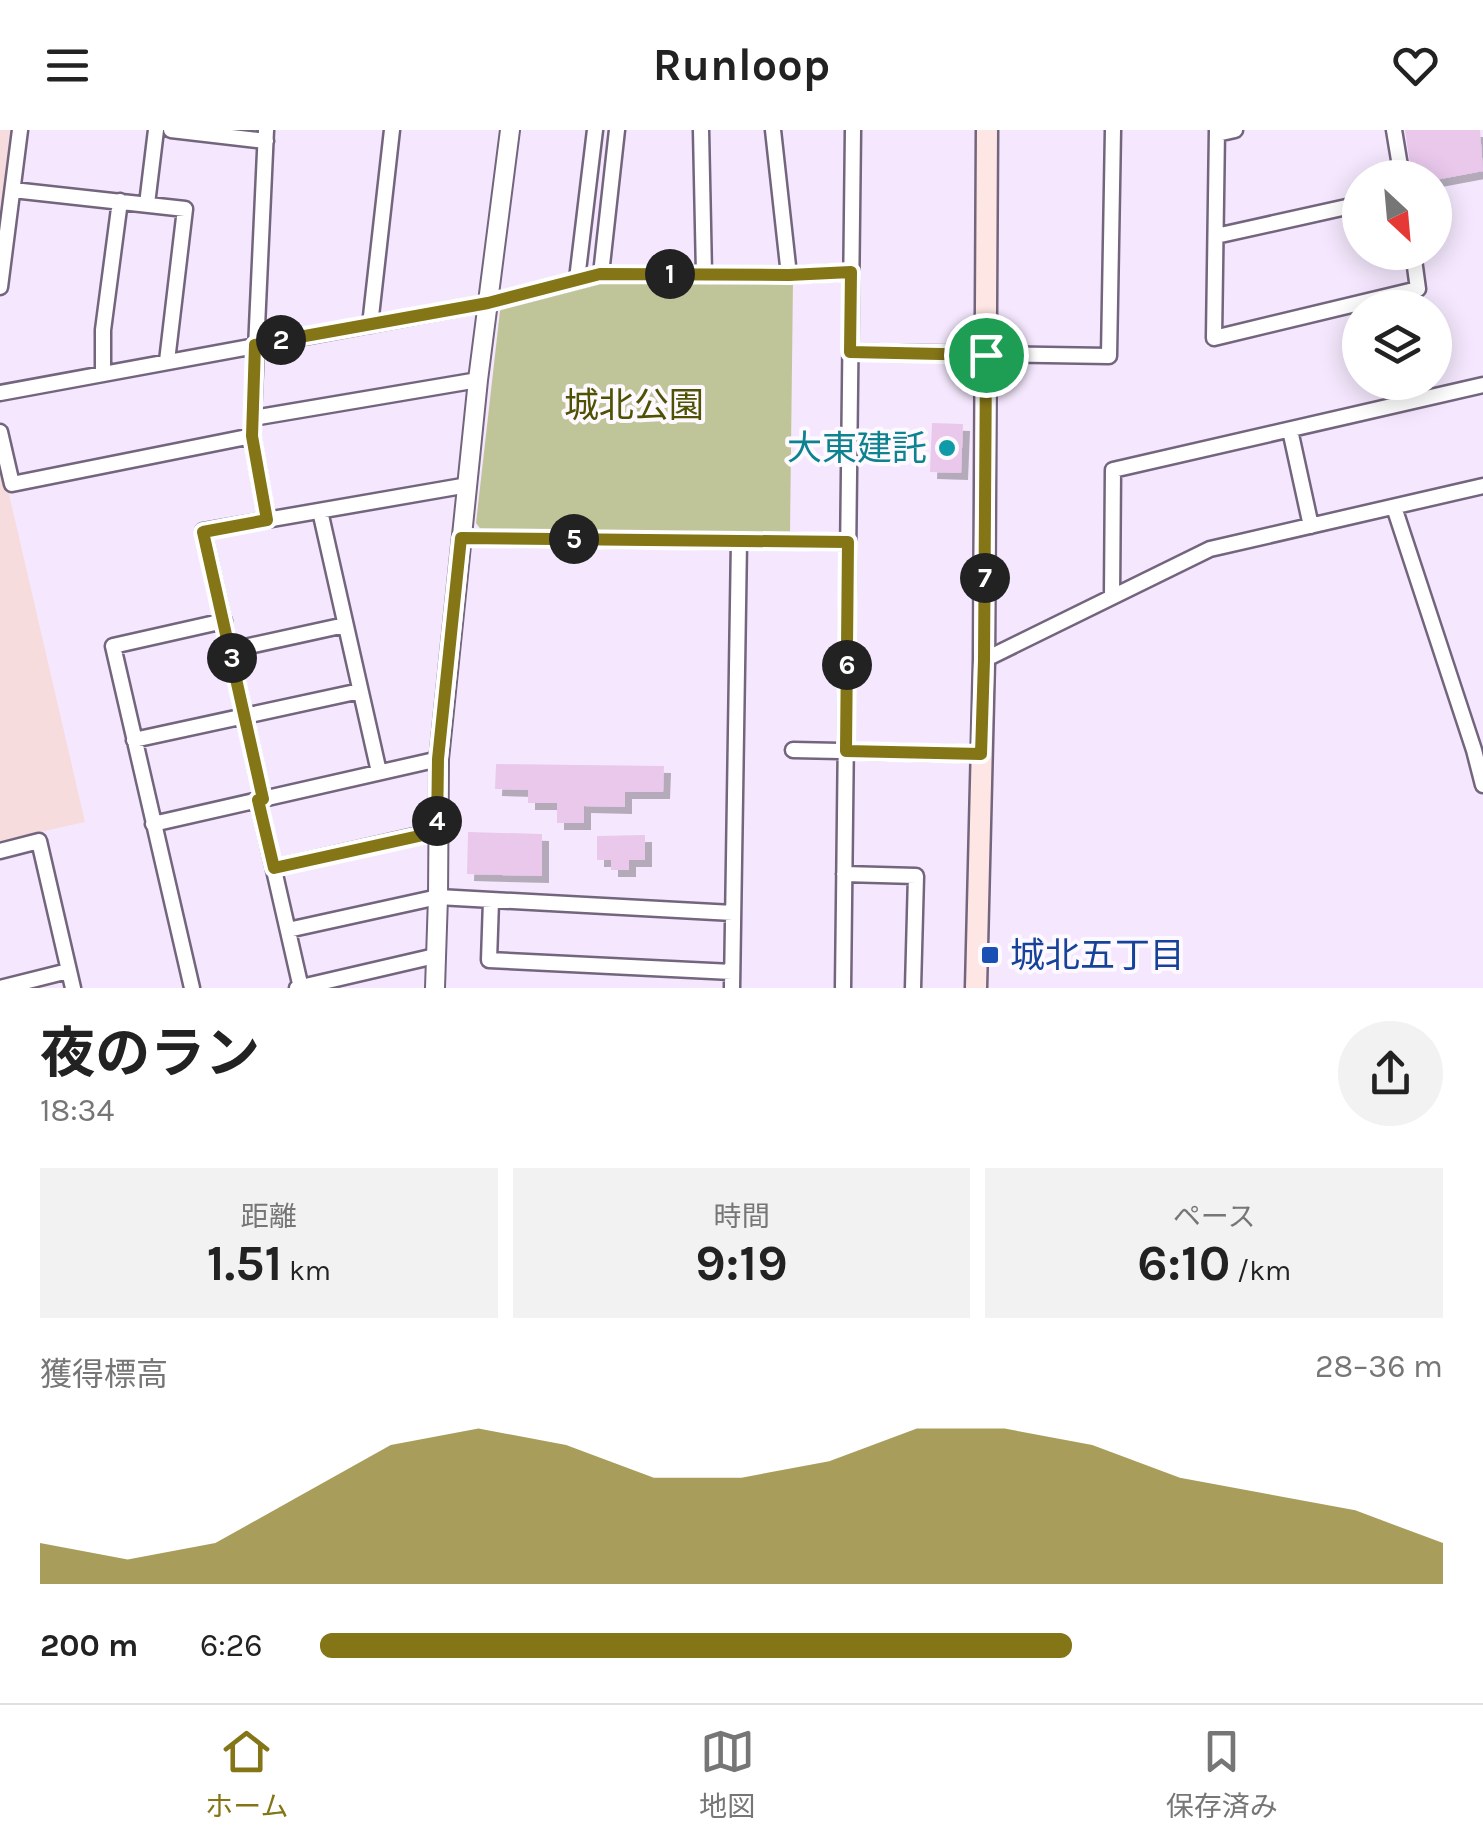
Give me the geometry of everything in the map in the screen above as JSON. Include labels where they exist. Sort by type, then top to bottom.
[{"type":"main road","points":[[976,988],[984,660],[987,130]]},
{"type":"street","points":[[0,288],[20,130]]},
{"type":"street","points":[[147,204],[156,130]]},
{"type":"street","points":[[171,130],[266,135],[252,436],[267,520]]},
{"type":"street","points":[[370,325],[392,130]]},
{"type":"street","points":[[435,988],[438,759],[478,380],[510,130]]},
{"type":"street","points":[[577,279],[595,130]]},
{"type":"street","points":[[600,274],[618,130]]},
{"type":"street","points":[[700,130],[704,274]]},
{"type":"street","points":[[773,130],[789,275]]},
{"type":"street","points":[[843,988],[853,130]]},
{"type":"street","points":[[850,352],[1108,356],[1114,130]]},
{"type":"street","points":[[1235,130],[1217,132],[1214,338],[1418,288],[1416,270]]},
{"type":"street","points":[[1394,130],[1399,160]]},
{"type":"street","points":[[13,190],[186,209],[167,361]]},
{"type":"street","points":[[103,374],[103,330],[120,201]]},
{"type":"street","points":[[1216,236],[1342,208]]},
{"type":"street","points":[[0,392],[488,303],[600,274],[851,272]]},
{"type":"street","points":[[253,418],[478,380]]},
{"type":"street","points":[[1112,596],[1114,470],[1483,385]]},
{"type":"street","points":[[1290,430],[1311,526]]},
{"type":"street","points":[[0,432],[12,484],[252,436]]},
{"type":"street","points":[[434,956],[300,988],[203,532],[468,485]]},
{"type":"street","points":[[984,660],[1210,549],[1483,486]]},
{"type":"street","points":[[1394,507],[1479,750],[1483,785]]},
{"type":"street","points":[[320,511],[378,772]]},
{"type":"street","points":[[461,538],[848,542]]},
{"type":"street","points":[[491,901],[489,960],[732,980],[739,541]]},
{"type":"street","points":[[192,988],[113,646],[224,620]]},
{"type":"street","points":[[231,650],[345,625]]},
{"type":"street","points":[[134,740],[360,691]]},
{"type":"street","points":[[794,750],[981,754]]},
{"type":"street","points":[[153,824],[438,759]]},
{"type":"street","points":[[274,868],[437,832]]},
{"type":"street","points":[[0,851],[39,841],[73,988]]},
{"type":"street","points":[[844,874],[916,876],[914,988]]},
{"type":"street","points":[[288,930],[438,897],[733,913]]},
{"type":"street","points":[[0,988],[68,971]]},
{"type":"shaded area","points":[[0,130],[13,130],[0,240]]},
{"type":"shaded area","points":[[0,455],[85,822],[0,841]]},
{"type":"green space","name":"城北公園","points":[[627,278],[793,281],[788,535],[482,531],[476,523],[500,311],[506,304],[587,283]]},
{"type":"building","points":[[1405,130],[1480,130],[1483,171],[1452,177],[1452,160],[1409,160]]},
{"type":"building","name":"大東建託","points":[[932,423],[963,424],[961,473],[930,472]]},
{"type":"building","points":[[496,764],[664,766],[663,792],[625,792],[625,807],[584,806],[584,823],[557,823],[557,803],[528,803],[528,790],[495,789]]},
{"type":"building","points":[[468,832],[542,834],[542,876],[467,874]]},
{"type":"building","points":[[645,835],[645,860],[629,860],[629,870],[611,870],[611,860],[597,860],[597,836]]},
{"type":"place","name":"大東建託","points":[[947,448]]},
{"type":"place","name":"城北五丁目","points":[[990,955]]},
{"type":"route","points":[[851,272],[850,352],[986,355],[981,754],[846,751],[848,542],[461,538],[438,759],[437,832],[274,868],[258,800],[263,799],[203,532],[267,520],[252,436],[255,345],[488,303],[600,274],[851,272]]}]
